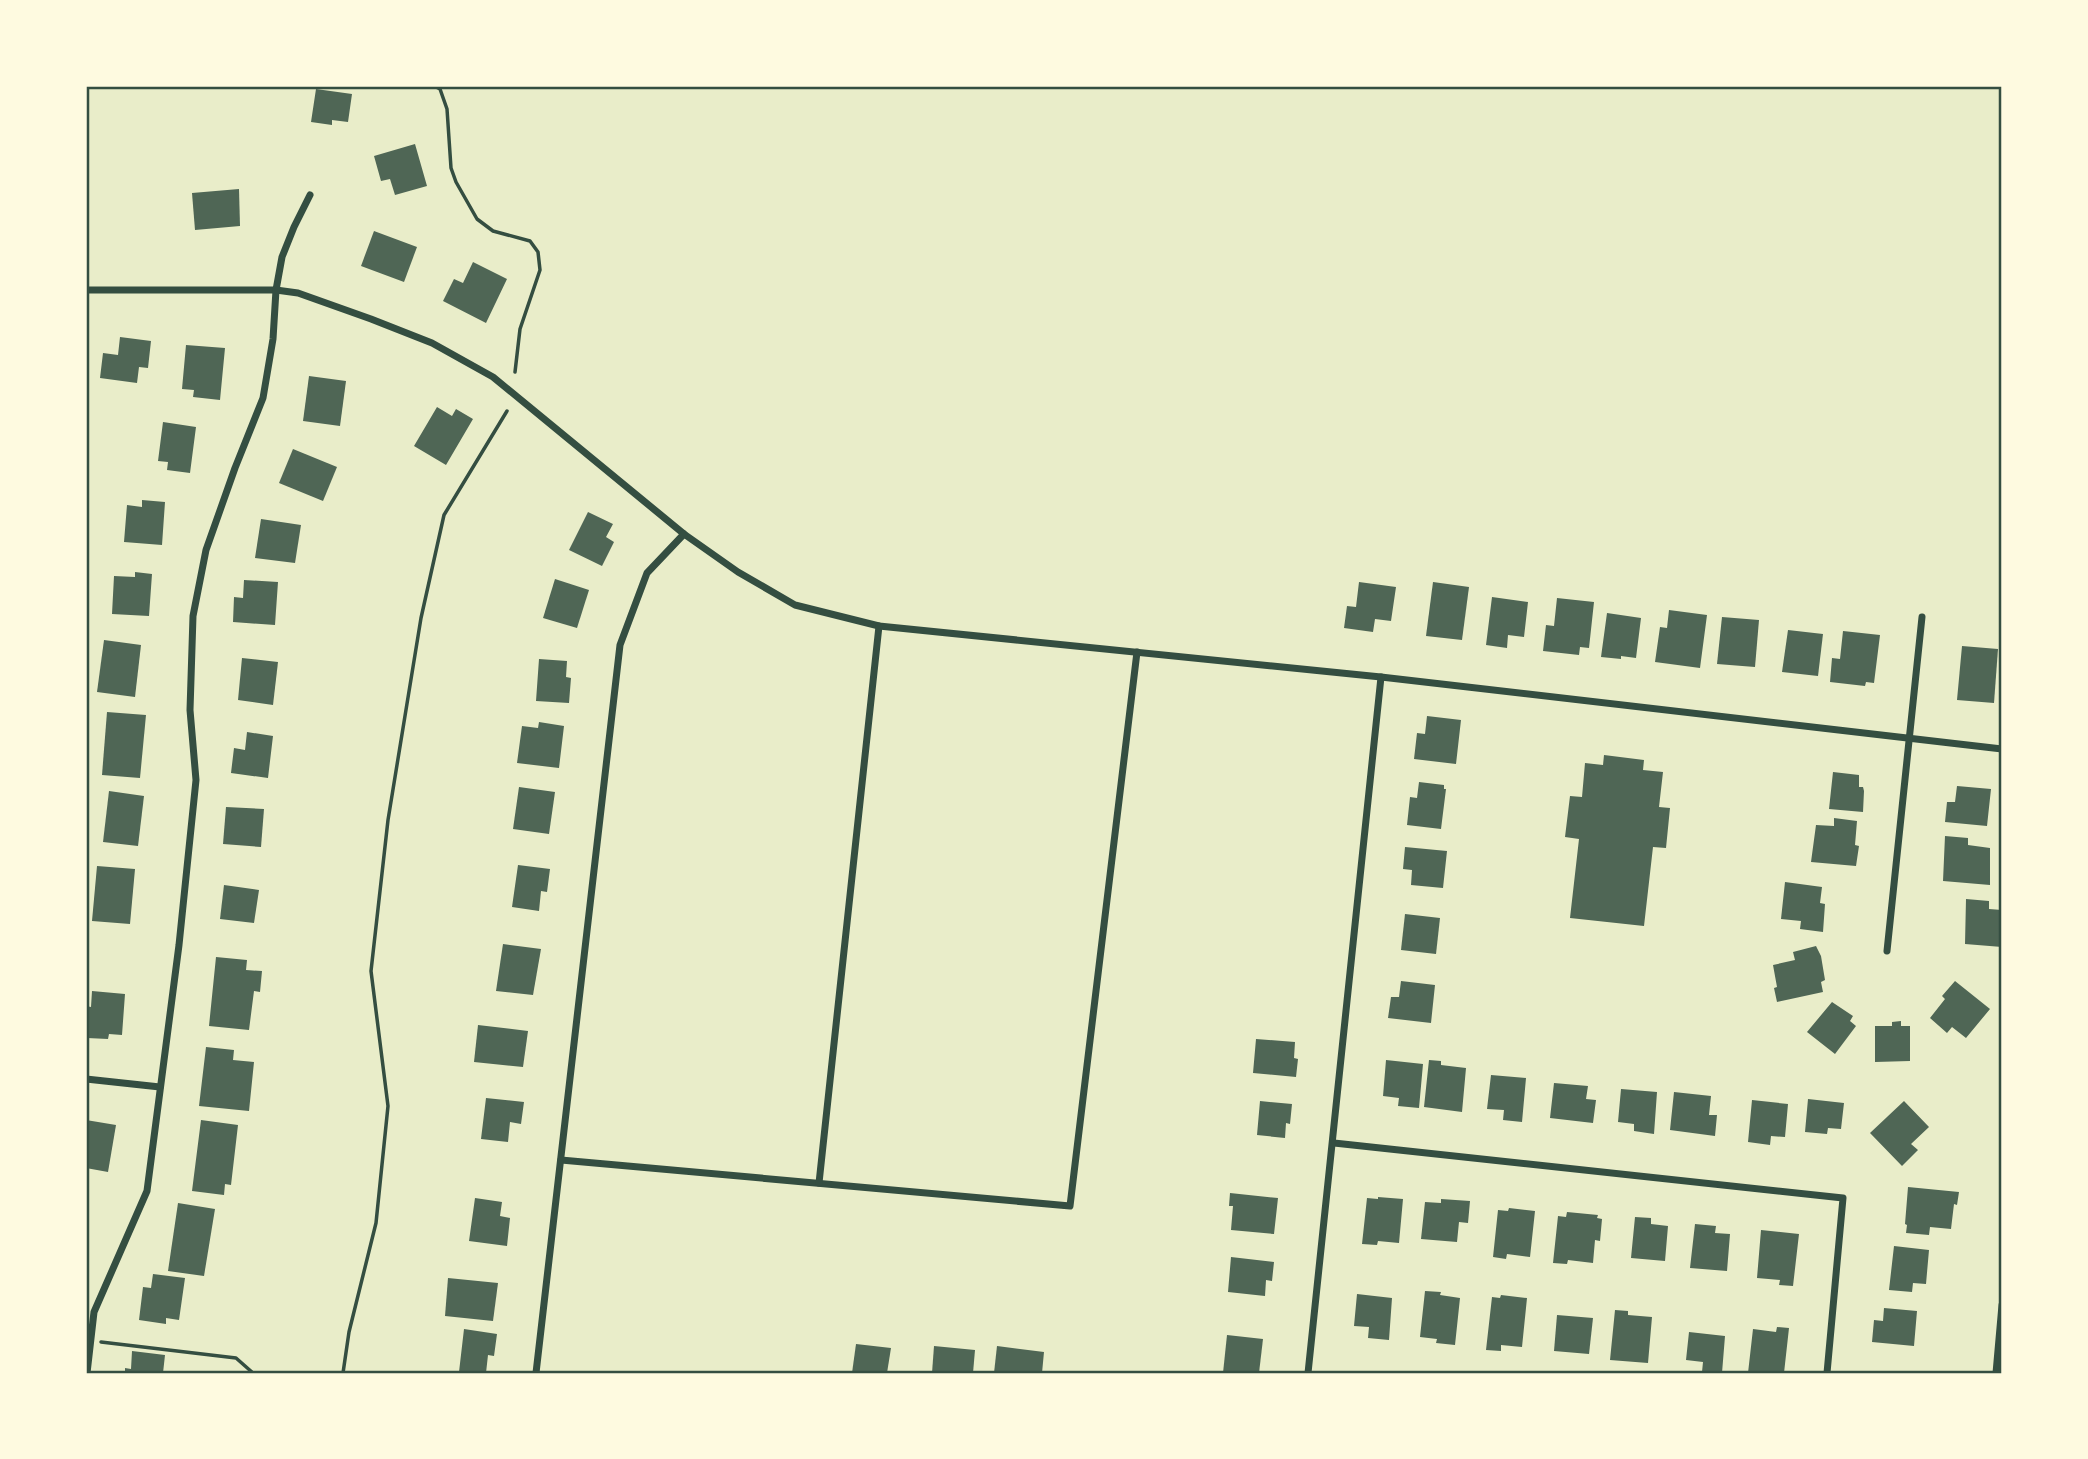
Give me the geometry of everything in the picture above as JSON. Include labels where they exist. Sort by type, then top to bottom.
[{"type":"street","points":[[87,1373],[94,1312],[146,1191],[179,945],[196,780],[190,710],[193,616],[206,550],[263,398],[282,257],[310,195]]},
{"type":"street","points":[[86,290],[276,290],[298,293],[432,343],[493,377],[684,534],[738,572],[795,605],[879,626],[1381,677],[2002,749]]},
{"type":"street","points":[[536,1373],[620,645],[647,573],[684,534]]},
{"type":"street","points":[[1887,951],[1922,617]]},
{"type":"street","points":[[819,1183],[879,626]]},
{"type":"street","points":[[561,1160],[1069,1206],[1137,652]]},
{"type":"street","points":[[1315,1373],[1308,1373],[1381,677]]},
{"type":"street","points":[[86,1079],[160,1087]]},
{"type":"street","points":[[1334,1143],[1843,1198],[1827,1373]]},
{"type":"street","points":[[1996,1373],[2002,1305]]},
{"type":"path","points":[[434,86],[440,89],[447,109],[451,168],[477,219],[493,231],[530,241],[538,252],[540,270],[520,329],[514,372]]},
{"type":"path","points":[[343,1373],[349,1332],[376,1223],[388,1107],[371,971],[388,820],[421,618],[444,515],[507,411]]},
{"type":"path","points":[[90,1340],[236,1358],[253,1373]]},
{"type":"building","points":[[316,89],[352,94],[348,122],[332,120],[332,125],[311,122]]},
{"type":"building","points":[[415,144],[427,186],[395,195],[390,179],[381,181],[374,156]]},
{"type":"building","points":[[239,189],[240,226],[195,230],[192,193]]},
{"type":"building","points":[[374,231],[417,247],[404,282],[361,266]]},
{"type":"building","points":[[473,262],[507,279],[486,323],[443,301],[454,279],[463,283]]},
{"type":"building","points":[[120,337],[151,341],[148,368],[139,367],[137,383],[100,378],[103,353],[118,355]]},
{"type":"building","points":[[186,345],[225,348],[220,400],[193,397],[194,390],[182,389]]},
{"type":"building","points":[[309,376],[346,381],[340,426],[303,421]]},
{"type":"building","points":[[437,407],[452,416],[456,409],[473,419],[446,465],[414,446]]},
{"type":"building","points":[[163,422],[196,427],[190,473],[167,470],[168,462],[158,461]]},
{"type":"building","points":[[293,449],[337,467],[323,501],[279,483]]},
{"type":"building","points":[[142,500],[165,502],[162,545],[124,542],[127,505],[142,507]]},
{"type":"building","points":[[588,512],[613,524],[606,537],[614,542],[602,566],[569,550]]},
{"type":"building","points":[[261,519],[301,525],[295,563],[255,558]]},
{"type":"building","points":[[135,572],[152,574],[149,616],[112,614],[114,576],[135,577]]},
{"type":"building","points":[[555,579],[589,590],[577,628],[543,618]]},
{"type":"building","points":[[244,580],[278,582],[275,625],[233,622],[234,597],[243,598]]},
{"type":"building","points":[[1359,582],[1396,587],[1391,621],[1375,619],[1373,632],[1344,628],[1347,606],[1356,607]]},
{"type":"building","points":[[1433,582],[1469,587],[1462,640],[1426,636]]},
{"type":"building","points":[[1492,597],[1528,602],[1524,637],[1508,635],[1507,648],[1486,645]]},
{"type":"building","points":[[1557,598],[1594,602],[1589,648],[1580,647],[1579,655],[1543,651],[1546,625],[1554,626]]},
{"type":"building","points":[[1669,610],[1707,615],[1700,668],[1655,662],[1660,627],[1667,628]]},
{"type":"building","points":[[1607,613],[1641,618],[1636,658],[1601,657]]},
{"type":"building","points":[[1722,617],[1759,620],[1755,667],[1717,664]]},
{"type":"building","points":[[1788,630],[1823,634],[1818,676],[1782,672]]},
{"type":"building","points":[[1843,631],[1880,635],[1874,683],[1866,682],[1865,686],[1830,682],[1832,658],[1840,659]]},
{"type":"building","points":[[104,640],[141,645],[135,697],[97,692]]},
{"type":"building","points":[[1962,646],[1998,649],[1994,703],[1957,700]]},
{"type":"building","points":[[242,658],[278,662],[273,705],[238,700]]},
{"type":"building","points":[[539,659],[567,661],[566,677],[571,678],[569,703],[536,701]]},
{"type":"building","points":[[107,712],[146,715],[140,778],[102,775]]},
{"type":"building","points":[[1427,716],[1461,720],[1456,764],[1414,759],[1417,733],[1425,734]]},
{"type":"building","points":[[539,722],[564,726],[559,768],[517,763],[522,726],[538,728]]},
{"type":"building","points":[[247,732],[273,736],[268,778],[231,773],[234,748],[245,750]]},
{"type":"building","points":[[1604,755],[1644,760],[1643,770],[1663,772],[1659,807],[1670,808],[1666,848],[1653,847],[1644,926],[1570,918],[1579,839],[1565,837],[1570,796],[1582,797],[1585,763],[1603,765]]},
{"type":"building","points":[[1833,772],[1859,775],[1859,787],[1863,787],[1864,791],[1863,812],[1829,809]]},
{"type":"building","points":[[1419,782],[1444,785],[1446,789],[1441,829],[1407,825],[1410,797],[1417,798]]},
{"type":"building","points":[[1957,786],[1991,789],[1987,826],[1945,822],[1947,802],[1955,802]]},
{"type":"building","points":[[519,787],[555,792],[549,834],[513,829]]},
{"type":"building","points":[[109,791],[144,796],[138,846],[103,842]]},
{"type":"building","points":[[226,807],[264,809],[261,847],[223,844]]},
{"type":"building","points":[[1834,818],[1857,821],[1855,845],[1859,846],[1856,866],[1811,862],[1816,825],[1834,826]]},
{"type":"building","points":[[1945,836],[1968,838],[1968,845],[1990,848],[1990,885],[1943,881]]},
{"type":"building","points":[[1405,847],[1447,851],[1443,888],[1411,885],[1412,870],[1403,869]]},
{"type":"building","points":[[518,865],[550,869],[547,892],[541,891],[539,911],[512,907]]},
{"type":"building","points":[[97,866],[135,869],[130,924],[92,921]]},
{"type":"building","points":[[1785,882],[1822,887],[1820,903],[1825,904],[1823,932],[1800,929],[1801,921],[1781,919]]},
{"type":"building","points":[[224,885],[259,890],[254,923],[220,919]]},
{"type":"building","points":[[1966,899],[1989,901],[1989,909],[2002,910],[2002,947],[1965,944]]},
{"type":"building","points":[[1405,914],[1440,918],[1436,954],[1401,950]]},
{"type":"building","points":[[503,944],[541,949],[533,995],[496,991]]},
{"type":"building","points":[[1816,946],[1821,956],[1825,980],[1821,982],[1823,992],[1777,1002],[1773,965],[1795,960],[1793,952]]},
{"type":"building","points":[[216,957],[247,960],[246,970],[262,971],[260,992],[254,991],[249,1030],[209,1026]]},
{"type":"building","points":[[1401,981],[1435,985],[1431,1023],[1388,1018],[1391,997],[1399,997]]},
{"type":"building","points":[[1955,981],[1990,1009],[1966,1038],[1952,1027],[1947,1033],[1930,1018],[1945,999],[1942,996]]},
{"type":"building","points":[[92,991],[125,994],[122,1035],[109,1034],[108,1039],[87,1038],[86,1006],[91,1007]]},
{"type":"building","points":[[1832,1002],[1853,1016],[1850,1021],[1856,1026],[1835,1054],[1807,1032]]},
{"type":"building","points":[[1901,1021],[1901,1026],[1910,1026],[1910,1061],[1875,1062],[1875,1026],[1892,1026],[1892,1022]]},
{"type":"building","points":[[478,1025],[528,1031],[523,1067],[474,1062]]},
{"type":"building","points":[[1256,1039],[1295,1042],[1294,1058],[1298,1059],[1296,1077],[1253,1073]]},
{"type":"building","points":[[206,1047],[234,1050],[233,1060],[254,1062],[249,1111],[199,1106]]},
{"type":"building","points":[[1386,1060],[1423,1064],[1419,1108],[1398,1106],[1399,1098],[1383,1096]]},
{"type":"building","points":[[1429,1060],[1441,1061],[1441,1065],[1466,1068],[1462,1112],[1424,1107]]},
{"type":"building","points":[[1491,1075],[1526,1078],[1522,1122],[1503,1120],[1504,1110],[1487,1109]]},
{"type":"building","points":[[1554,1083],[1588,1086],[1586,1099],[1596,1100],[1593,1123],[1550,1118]]},
{"type":"building","points":[[1621,1089],[1657,1092],[1654,1134],[1634,1131],[1634,1124],[1618,1122]]},
{"type":"building","points":[[1674,1092],[1711,1096],[1709,1115],[1717,1115],[1715,1136],[1670,1130]]},
{"type":"building","points":[[486,1098],[524,1102],[521,1124],[510,1122],[508,1142],[481,1139]]},
{"type":"building","points":[[1808,1099],[1844,1103],[1841,1129],[1828,1128],[1827,1134],[1805,1132]]},
{"type":"building","points":[[1752,1100],[1788,1104],[1785,1137],[1771,1136],[1770,1145],[1748,1142]]},
{"type":"building","points":[[1260,1101],[1292,1104],[1285,1138],[1257,1135]]},
{"type":"building","points":[[1904,1101],[1929,1127],[1911,1144],[1918,1150],[1902,1166],[1870,1133]]},
{"type":"building","points":[[86,1120],[116,1125],[108,1172],[86,1168]]},
{"type":"building","points":[[201,1120],[238,1125],[231,1185],[225,1184],[224,1195],[192,1191]]},
{"type":"building","points":[[1908,1187],[1959,1192],[1957,1205],[1954,1204],[1951,1229],[1930,1227],[1929,1235],[1906,1233]]},
{"type":"building","points":[[1230,1193],[1278,1198],[1274,1234],[1231,1230],[1233,1206],[1229,1206]]},
{"type":"building","points":[[475,1198],[502,1202],[500,1216],[510,1218],[507,1246],[469,1241]]},
{"type":"building","points":[[1367,1198],[1403,1199],[1399,1243],[1378,1241],[1377,1245],[1362,1244]]},
{"type":"building","points":[[1441,1199],[1470,1201],[1468,1223],[1459,1222],[1457,1242],[1421,1239],[1425,1202],[1441,1203]]},
{"type":"building","points":[[178,1203],[215,1209],[204,1276],[168,1271]]},
{"type":"building","points":[[1509,1208],[1535,1211],[1530,1257],[1507,1254],[1506,1259],[1493,1257],[1498,1210],[1508,1211]]},
{"type":"building","points":[[1567,1212],[1598,1215],[1597,1218],[1602,1219],[1600,1241],[1595,1240],[1593,1263],[1568,1260],[1567,1264],[1553,1263],[1558,1216],[1566,1217]]},
{"type":"building","points":[[1635,1217],[1651,1218],[1651,1224],[1668,1226],[1665,1261],[1631,1258]]},
{"type":"building","points":[[1695,1224],[1716,1226],[1715,1233],[1730,1234],[1727,1271],[1690,1268]]},
{"type":"building","points":[[1761,1230],[1799,1234],[1793,1286],[1779,1285],[1780,1280],[1757,1278]]},
{"type":"building","points":[[1894,1246],[1929,1250],[1926,1284],[1913,1283],[1912,1292],[1889,1290]]},
{"type":"building","points":[[1231,1257],[1274,1262],[1272,1281],[1266,1280],[1265,1296],[1228,1292]]},
{"type":"building","points":[[153,1274],[185,1278],[179,1320],[166,1318],[166,1324],[139,1320],[143,1287],[151,1288]]},
{"type":"building","points":[[448,1278],[498,1283],[493,1321],[445,1316]]},
{"type":"building","points":[[1425,1291],[1441,1292],[1440,1295],[1460,1298],[1455,1345],[1436,1343],[1437,1339],[1420,1337]]},
{"type":"building","points":[[1357,1294],[1392,1298],[1389,1340],[1368,1338],[1369,1327],[1354,1326]]},
{"type":"building","points":[[1501,1295],[1527,1298],[1522,1347],[1501,1345],[1501,1351],[1486,1350],[1492,1297],[1500,1298]]},
{"type":"building","points":[[1884,1308],[1917,1311],[1914,1346],[1872,1342],[1874,1320],[1883,1321]]},
{"type":"building","points":[[1615,1310],[1628,1311],[1628,1315],[1652,1317],[1648,1363],[1610,1360]]},
{"type":"building","points":[[1557,1315],[1593,1318],[1589,1354],[1554,1351]]},
{"type":"building","points":[[1777,1327],[1789,1328],[1784,1373],[1748,1373],[1753,1329],[1776,1332]]},
{"type":"building","points":[[464,1329],[497,1334],[494,1356],[488,1355],[486,1373],[459,1372]]},
{"type":"building","points":[[1689,1332],[1725,1336],[1722,1373],[1702,1372],[1703,1362],[1686,1360]]},
{"type":"building","points":[[1227,1335],[1263,1339],[1259,1373],[1223,1373]]},
{"type":"building","points":[[856,1344],[891,1348],[887,1373],[852,1373]]},
{"type":"building","points":[[934,1346],[975,1350],[973,1373],[932,1373]]},
{"type":"building","points":[[997,1346],[1044,1352],[1042,1373],[994,1373]]},
{"type":"building","points":[[132,1351],[165,1355],[163,1373],[125,1373],[125,1368],[131,1369]]}]
